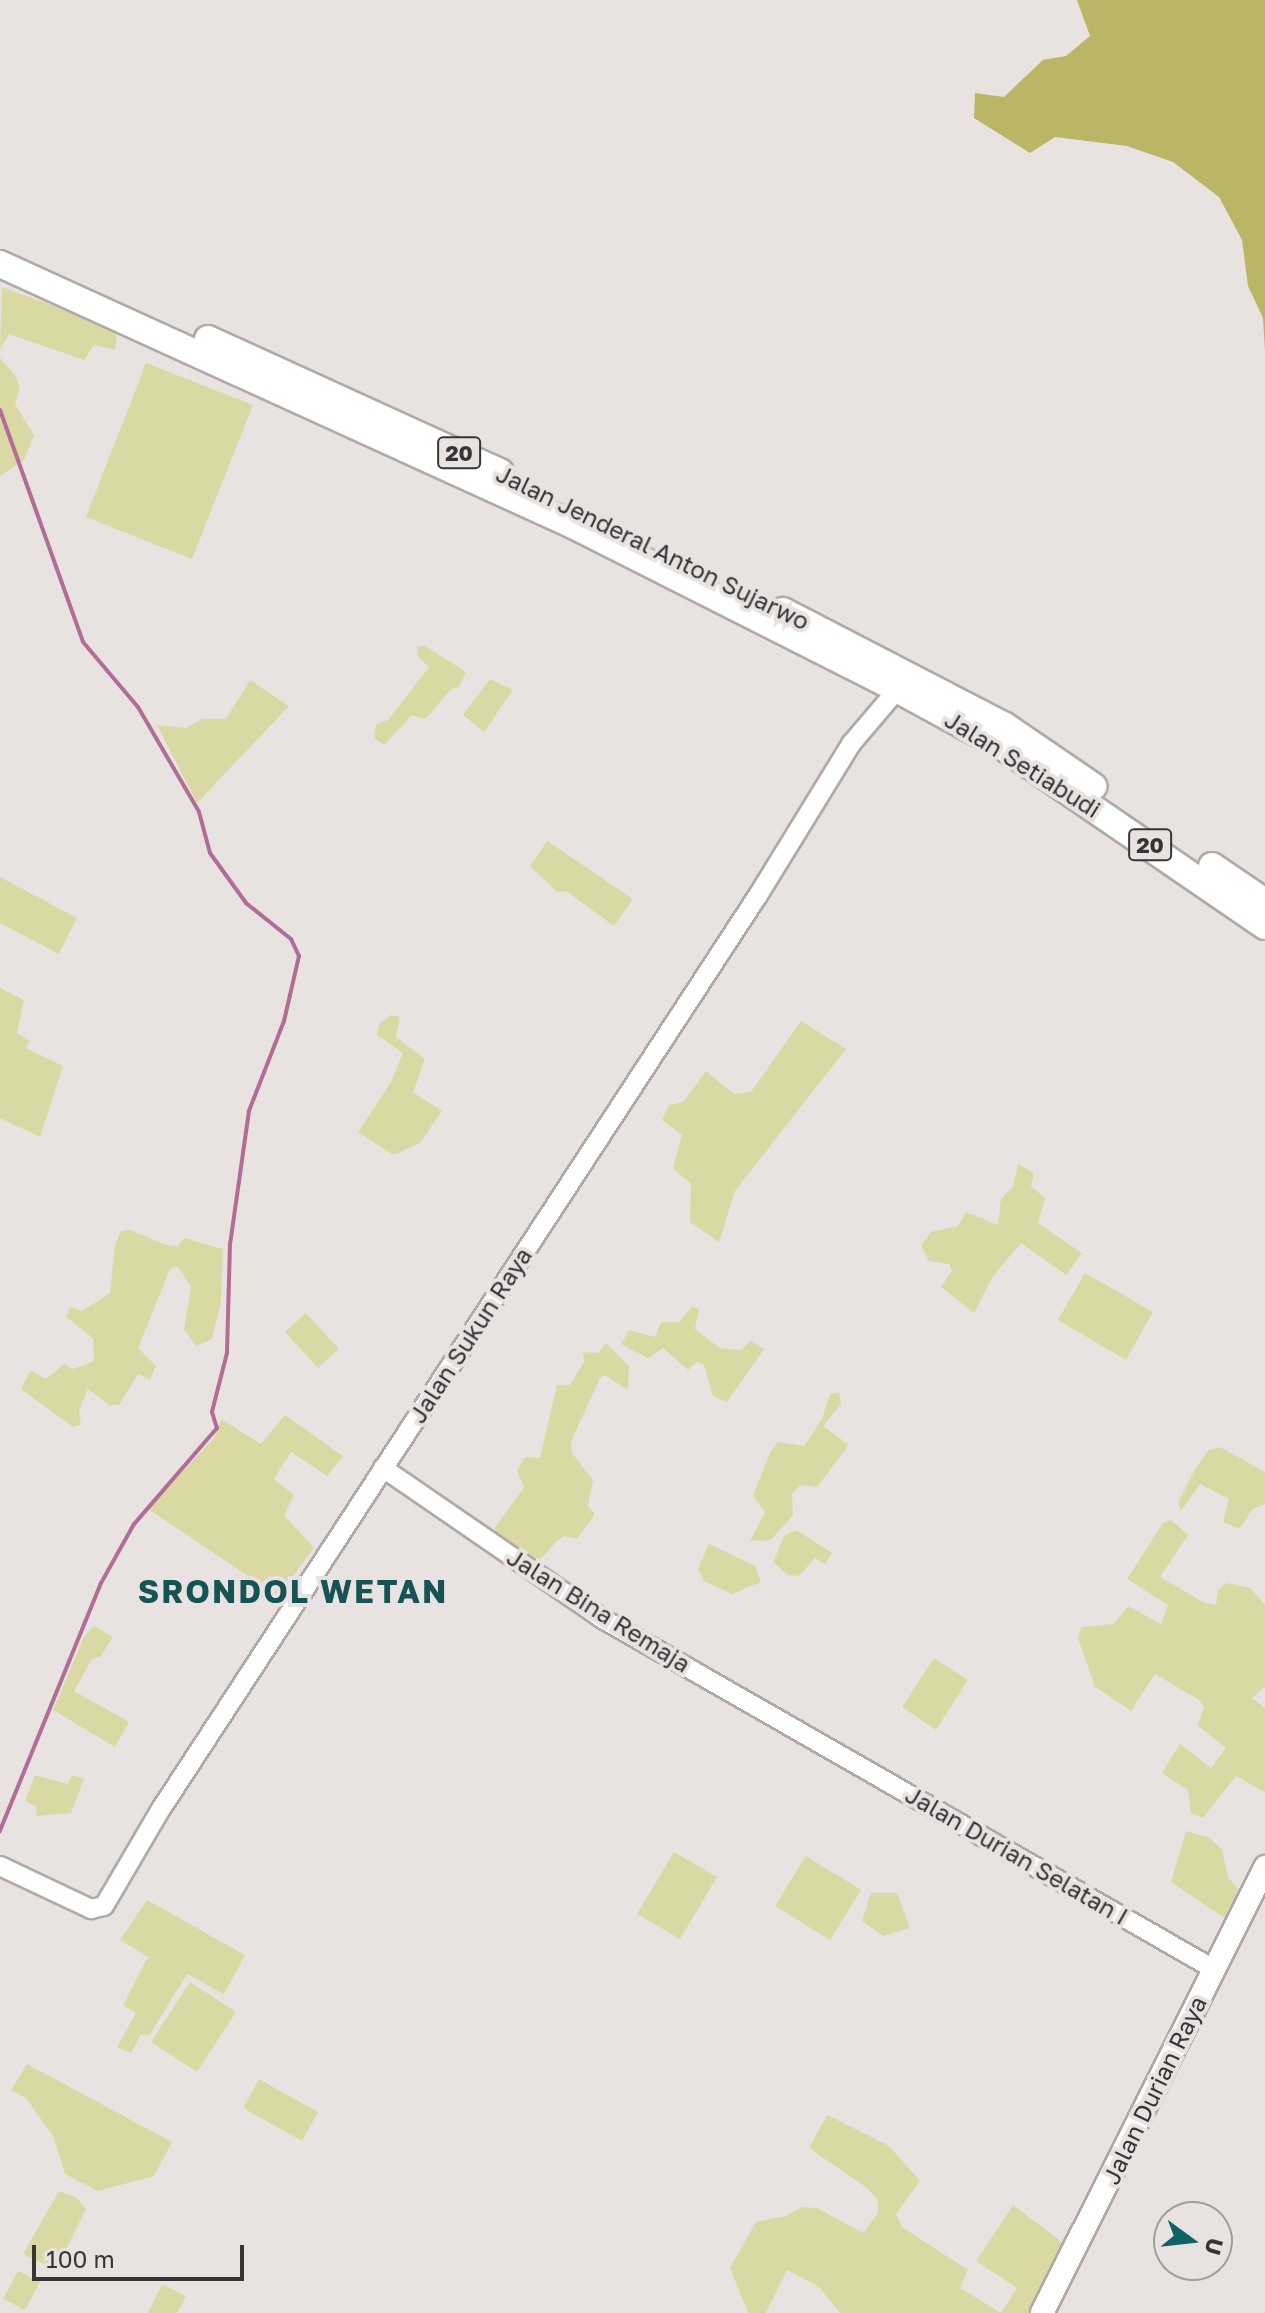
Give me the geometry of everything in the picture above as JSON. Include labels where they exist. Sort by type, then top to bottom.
[{"type":"highway","name":"Jalan Jenderal Anton Sujarwo","points":[[0,247],[452,459],[904,682]]},
{"type":"highway","name":"Jalan Jenderal Anton Sujarwo","points":[[0,264],[452,459]]},
{"type":"highway","name":"Jalan Setiabudi","points":[[904,682],[1005,726],[1265,902]]},
{"type":"highway","name":"Jalan Setiabudi","points":[[904,682],[1265,926]]},
{"type":"main road","name":"Jalan Durian Raya","points":[[1042,2313],[1145,2113],[1212,1968],[1265,1867]]},
{"type":"street","name":"Jalan Sukun Raya","points":[[0,1866],[91,1909],[104,1906],[161,1809],[757,897],[851,744],[904,682]]},
{"type":"street","name":"Jalan Bina Remaja","points":[[383,1468],[601,1618],[821,1743]]},
{"type":"street","name":"Jalan Durian Selatan I","points":[[821,1743],[1212,1968]]},
{"type":"shaded area","points":[[1077,0],[1265,0],[1265,351],[1263,318],[1248,286],[1242,240],[1219,197],[1173,162],[1127,146],[1055,137],[1030,153],[974,118],[975,93],[1004,97],[1043,60],[1066,56],[1090,36]]},
{"type":"shaded area","points":[[2,287],[106,325],[117,336],[115,350],[94,345],[84,360],[9,334],[0,349]]},
{"type":"shaded area","points":[[0,358],[15,375],[20,387],[15,404],[34,435],[24,460],[0,476]]},
{"type":"shaded area","points":[[146,363],[253,405],[192,559],[86,517]]},
{"type":"shaded area","points":[[424,645],[466,672],[459,687],[451,689],[432,712],[424,719],[412,715],[384,745],[374,738],[376,724],[388,720],[429,667],[417,656],[418,647]]},
{"type":"shaded area","points":[[490,679],[513,690],[484,732],[463,715]]},
{"type":"shaded area","points":[[250,680],[289,706],[197,803],[157,725],[186,728],[202,719],[226,719]]},
{"type":"shaded area","points":[[547,841],[633,899],[614,926],[566,891],[557,892],[530,866]]},
{"type":"shaded area","points":[[0,877],[77,918],[59,954],[0,923]]},
{"type":"shaded area","points":[[0,988],[24,1000],[17,1033],[30,1041],[26,1048],[63,1066],[40,1137],[0,1118]]},
{"type":"shaded area","points":[[391,1015],[400,1017],[396,1037],[425,1059],[413,1092],[442,1111],[420,1143],[393,1155],[358,1132],[391,1082],[403,1053],[377,1035],[379,1024]]},
{"type":"shaded area","points":[[801,1021],[846,1049],[735,1191],[719,1242],[690,1222],[691,1184],[673,1168],[682,1135],[662,1120],[669,1105],[683,1102],[706,1071],[734,1094],[751,1092]]},
{"type":"shaded area","points":[[1018,1164],[1034,1173],[1031,1186],[1045,1198],[1038,1223],[1082,1253],[1066,1275],[1021,1243],[993,1276],[974,1313],[941,1287],[952,1271],[949,1264],[929,1261],[921,1245],[931,1232],[958,1226],[966,1212],[998,1225],[1001,1198],[1013,1187]]},
{"type":"shaded area","points":[[131,1230],[166,1245],[178,1246],[184,1238],[223,1249],[221,1302],[212,1339],[196,1346],[184,1329],[191,1286],[177,1266],[170,1269],[138,1348],[156,1366],[150,1380],[138,1374],[119,1405],[109,1405],[88,1389],[79,1410],[81,1425],[73,1427],[21,1389],[31,1370],[46,1379],[64,1364],[73,1369],[94,1361],[93,1338],[66,1317],[70,1307],[82,1311],[110,1293],[115,1244],[121,1231]]},
{"type":"shaded area","points":[[1085,1273],[1153,1312],[1126,1360],[1058,1320]]},
{"type":"shaded area","points":[[692,1307],[699,1309],[695,1329],[720,1348],[741,1350],[751,1341],[764,1349],[727,1402],[713,1396],[704,1365],[697,1362],[688,1370],[663,1348],[648,1358],[621,1344],[629,1330],[655,1337],[661,1322],[679,1322]]},
{"type":"shaded area","points":[[306,1313],[339,1349],[318,1368],[285,1332]]},
{"type":"shaded area","points":[[606,1343],[629,1366],[628,1390],[605,1375],[600,1378],[571,1442],[572,1453],[593,1480],[588,1506],[595,1514],[577,1539],[565,1536],[535,1565],[494,1539],[495,1528],[524,1487],[517,1471],[525,1457],[540,1458],[557,1385],[570,1385],[584,1362],[583,1352],[598,1353]]},
{"type":"shaded area","points":[[839,1392],[841,1404],[823,1426],[848,1444],[846,1449],[817,1487],[800,1485],[792,1494],[793,1515],[771,1540],[750,1541],[765,1512],[753,1495],[771,1451],[778,1442],[804,1446],[822,1419],[830,1394]]},
{"type":"shaded area","points":[[285,1415],[343,1456],[327,1476],[291,1452],[274,1479],[294,1495],[284,1515],[314,1548],[278,1596],[148,1509],[214,1438],[221,1419],[261,1444]]},
{"type":"shaded area","points":[[1220,1447],[1265,1472],[1265,1504],[1253,1509],[1239,1529],[1223,1522],[1229,1499],[1200,1484],[1181,1511],[1178,1503],[1209,1450]]},
{"type":"shaded area","points":[[1171,1520],[1188,1535],[1160,1577],[1205,1603],[1216,1605],[1218,1590],[1227,1583],[1250,1588],[1265,1605],[1265,1687],[1252,1698],[1265,1708],[1265,1792],[1236,1776],[1203,1818],[1191,1813],[1188,1790],[1162,1773],[1180,1744],[1211,1768],[1226,1748],[1197,1725],[1204,1708],[1201,1701],[1155,1674],[1131,1711],[1095,1687],[1078,1638],[1081,1627],[1114,1624],[1128,1606],[1161,1624],[1168,1605],[1127,1579],[1163,1523]]},
{"type":"shaded area","points":[[796,1530],[832,1553],[825,1564],[815,1558],[799,1576],[788,1575],[773,1562],[784,1536]]},
{"type":"shaded area","points":[[709,1544],[755,1566],[761,1582],[732,1594],[704,1581],[698,1569]]},
{"type":"shaded area","points":[[94,1626],[113,1637],[101,1656],[92,1659],[74,1691],[129,1722],[115,1747],[53,1710],[84,1637]]},
{"type":"shaded area","points":[[934,1658],[968,1680],[936,1730],[902,1707]]},
{"type":"shaded area","points":[[35,1775],[68,1784],[72,1775],[84,1779],[71,1813],[36,1816],[37,1807],[25,1801]]},
{"type":"shaded area","points":[[1186,1831],[1210,1838],[1222,1850],[1228,1877],[1242,1893],[1229,1921],[1171,1882]]},
{"type":"shaded area","points":[[674,1852],[717,1877],[680,1939],[637,1914]]},
{"type":"shaded area","points":[[806,1856],[861,1890],[830,1940],[775,1906]]},
{"type":"shaded area","points":[[871,1893],[897,1893],[910,1928],[883,1936],[862,1921]]},
{"type":"shaded area","points":[[147,1900],[245,1955],[224,1994],[187,1974],[149,2036],[141,2034],[131,2053],[117,2047],[136,2013],[123,2005],[148,1957],[120,1940]]},
{"type":"shaded area","points":[[190,1982],[236,2012],[197,2072],[151,2042]]},
{"type":"shaded area","points":[[27,2064],[172,2142],[154,2176],[98,2191],[65,2174],[53,2136],[26,2098],[11,2090]]},
{"type":"shaded area","points":[[259,2079],[318,2112],[302,2141],[243,2108]]},
{"type":"shaded area","points":[[827,2115],[889,2146],[920,2181],[896,2214],[902,2227],[968,2270],[960,2288],[1001,2313],[840,2313],[819,2287],[787,2270],[766,2313],[748,2313],[730,2268],[756,2222],[786,2216],[802,2207],[817,2208],[863,2233],[878,2213],[878,2200],[867,2188],[809,2148]]},
{"type":"shaded area","points":[[59,2191],[77,2198],[86,2209],[56,2270],[23,2254]]},
{"type":"shaded area","points":[[1013,2205],[1067,2246],[1032,2313],[1001,2313],[1017,2288],[976,2261]]},
{"type":"shaded area","points":[[18,2271],[40,2282],[25,2310],[3,2299]]},
{"type":"shaded area","points":[[162,2284],[186,2296],[177,2313],[148,2313]]},
{"type":"waterway","points":[[0,410],[83,642],[138,707],[199,812],[210,853],[246,903],[291,939],[299,956],[284,1021],[249,1111],[230,1244],[227,1353],[212,1412],[217,1428],[134,1524],[101,1583],[0,1831]]},
{"type":"district","name":"SRONDOL WETAN","points":[[293,1591]]}]
